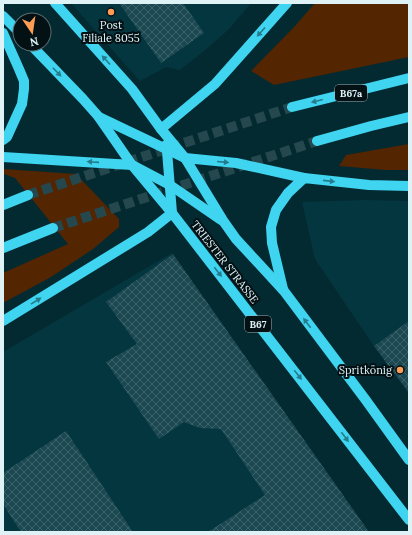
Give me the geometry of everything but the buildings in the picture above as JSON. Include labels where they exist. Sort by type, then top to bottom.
[{"type":"main road","name":"TRIESTER STRASSE","points":[[55,3],[132,89],[184,158],[236,239],[284,291],[409,460]]},
{"type":"main road","points":[[3,321],[148,232],[172,212],[167,151],[161,129],[215,84],[287,3]]},
{"type":"main road","points":[[3,16],[12,25]]},
{"type":"main road","points":[[3,33],[24,81],[22,104],[7,137],[3,140]]},
{"type":"main road","name":"TRIESTER STRASSE","points":[[38,52],[98,116],[132,165],[172,212],[409,520]]},
{"type":"main road","name":"B67a","points":[[292,108],[409,78]]},
{"type":"main road","points":[[98,116],[184,158],[236,163],[304,178],[368,185],[409,186]]},
{"type":"main road","points":[[317,141],[409,117]]},
{"type":"main road","points":[[3,157],[132,165],[170,185],[224,222]]},
{"type":"main road","points":[[284,291],[272,243],[271,227],[276,210],[288,193],[304,178]]},
{"type":"main road","points":[[3,205],[28,195]]},
{"type":"main road","points":[[3,248],[53,228]]},
{"type":"shaded area","points":[[71,3],[251,3],[229,29],[180,70],[166,67],[140,81]]},
{"type":"shaded area","points":[[315,3],[409,3],[409,57],[274,85],[251,71]]},
{"type":"shaded area","points":[[409,144],[409,170],[386,170],[339,166],[346,155]]},
{"type":"shaded area","points":[[3,169],[76,174],[119,219],[119,227],[93,249],[51,277],[3,303],[3,273],[68,244],[15,178],[4,174],[3,176]]},
{"type":"shaded area","points":[[366,200],[409,201],[409,393],[374,346],[315,259],[302,202]]},
{"type":"shaded area","points":[[172,253],[369,532],[3,532],[3,352]]},
{"type":"tunnel","points":[[28,195],[292,107]]},
{"type":"tunnel","points":[[53,228],[317,141]]},
{"type":"place","name":"Post Filiale 8055","points":[[111,12]]},
{"type":"place","name":"Spritkönig","points":[[400,370]]}]
